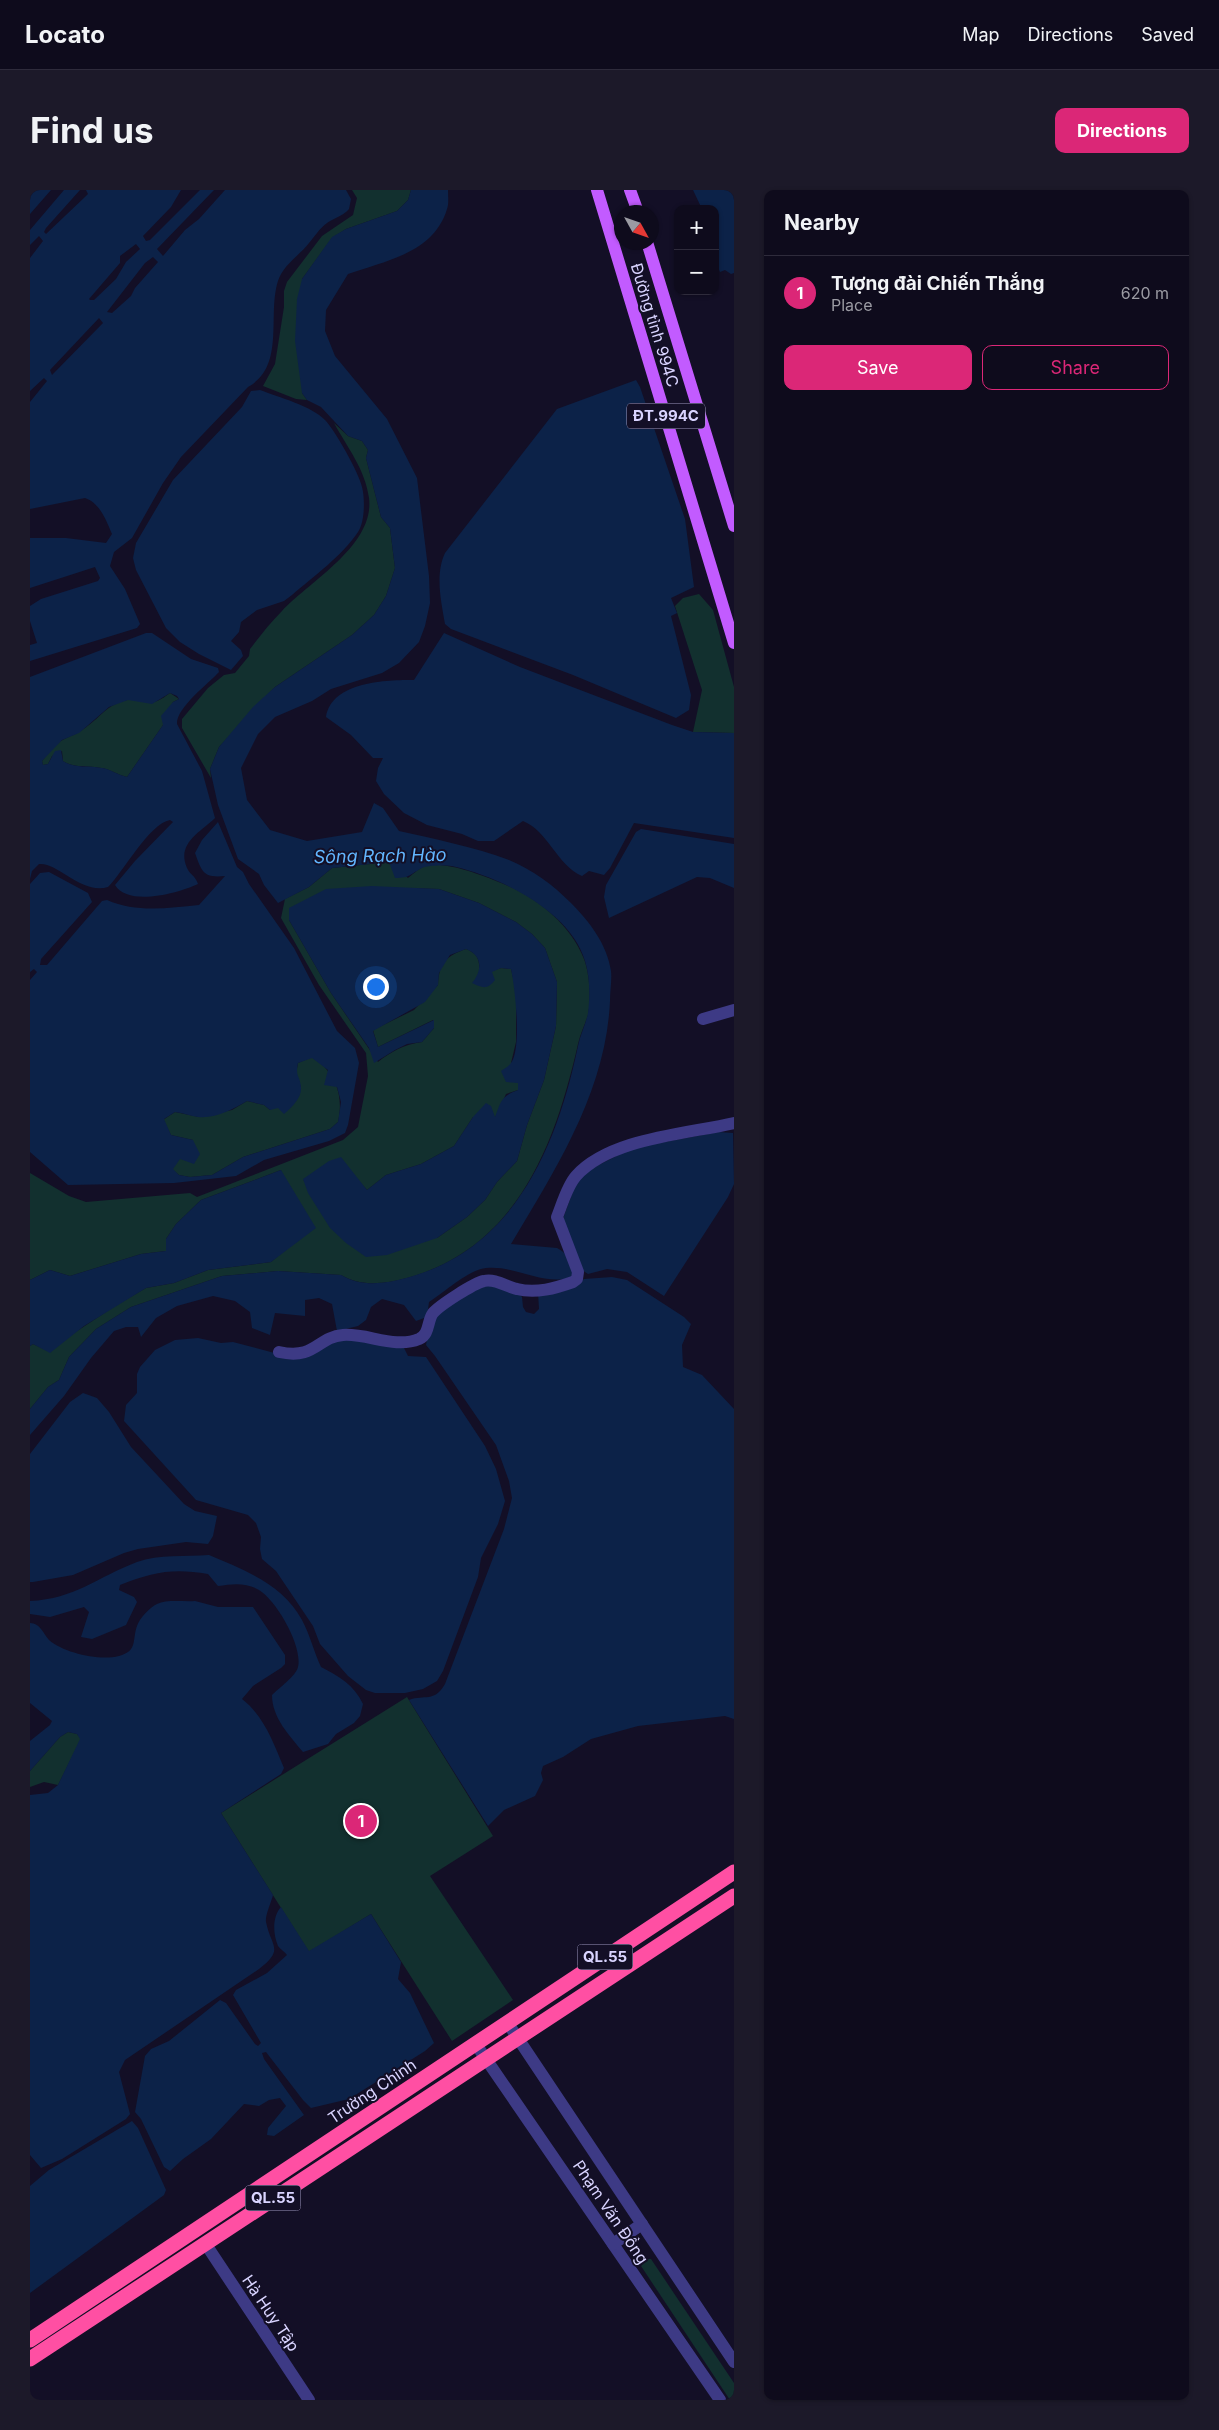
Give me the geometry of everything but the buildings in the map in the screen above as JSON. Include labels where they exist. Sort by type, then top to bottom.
[{"type":"highway","name":"Trường Chinh","points":[[30,2340],[734,1872]]},
{"type":"highway","name":"QL.55","points":[[30,2359],[734,1896]]},
{"type":"main road","name":"Đường tỉnh 994C","points":[[597,190],[734,643]]},
{"type":"main road","points":[[630,190],[635,205]]},
{"type":"main road","name":"Đường tỉnh 994C","points":[[649,250],[734,526]]},
{"type":"street","points":[[703,1019],[734,1010]]},
{"type":"street","points":[[279,1352],[303,1353],[341,1335],[393,1341],[419,1339],[426,1333],[434,1312],[469,1288],[485,1280],[494,1281],[520,1290],[538,1291],[577,1280],[578,1272],[556,1218],[573,1181],[579,1173],[594,1162],[637,1141],[734,1123]]},
{"type":"street","name":"Phạm Văn Đồng","points":[[507,2022],[734,2362]]},
{"type":"street","name":"Phạm Văn Đồng","points":[[475,2043],[720,2400]]},
{"type":"street","points":[[613,2244],[642,2224]]},
{"type":"street","name":"Hà Huy Tập","points":[[205,2243],[309,2400]]},
{"type":"green space","points":[[352,190],[411,190],[408,200],[397,211],[346,229],[332,238],[302,279],[302,393],[307,400],[296,399],[263,386],[275,364],[284,307],[284,291],[287,282],[322,236],[353,215],[357,198]]},
{"type":"green space","points":[[334,423],[348,436],[362,441],[368,450],[366,458],[381,517],[390,528],[395,568],[386,596],[374,615],[352,635],[275,687],[219,747],[210,769],[211,778],[182,728],[182,719],[208,688],[224,675],[235,673],[249,656],[250,649],[265,630],[294,599],[338,561],[362,531],[368,515],[369,498],[364,477]]},
{"type":"green space","points":[[699,594],[713,610],[734,687],[734,733],[693,732],[702,690],[675,606],[683,598]]},
{"type":"green space","points":[[170,693],[179,699],[173,702],[163,725],[127,777],[96,767],[77,766],[63,761],[62,751],[52,756],[48,764],[43,765],[42,761],[58,743],[82,730],[114,705],[134,699],[151,703],[156,702]]},
{"type":"green space","points":[[389,862],[408,878],[423,867],[440,865],[489,878],[523,894],[549,911],[570,933],[578,946],[586,965],[589,980],[588,1015],[557,1119],[543,1155],[525,1188],[503,1217],[477,1243],[445,1263],[407,1278],[391,1282],[365,1283],[341,1275],[278,1271],[222,1276],[131,1307],[96,1329],[69,1357],[59,1380],[48,1387],[30,1409],[30,1346],[33,1344],[50,1352],[62,1341],[146,1288],[174,1283],[208,1270],[271,1262],[291,1245],[281,1170],[201,1200],[176,1224],[166,1239],[166,1251],[141,1254],[70,1276],[50,1270],[30,1280],[30,1173],[69,1196],[86,1202],[190,1193],[197,1197],[343,1140],[358,1127],[368,1076],[366,1053],[319,985],[281,918],[285,899],[309,887],[332,868]],"holes":[[[404,888],[439,889],[479,903],[516,922],[532,934],[545,948],[557,982],[556,1026],[544,1080],[527,1125],[517,1161],[497,1182],[485,1200],[467,1217],[437,1238],[303,1180],[359,1181],[367,1190],[386,1175],[421,1164],[454,1146],[473,1117],[495,1118],[506,1094],[518,1090],[518,1083],[511,1063],[516,1042],[516,991],[511,969],[501,968],[479,975],[478,959],[474,953],[466,949],[453,954],[442,966],[438,985],[414,1010],[373,1030],[378,1047],[433,1020],[434,1028],[422,1042],[398,1049],[378,1062],[331,993],[289,920],[289,909]]]},
{"type":"green space","points":[[312,1057],[327,1070],[339,1094],[340,1112],[338,1122],[330,1129],[243,1157],[212,1175],[190,1177],[179,1175],[172,1169],[193,1140],[171,1135],[163,1120],[175,1112],[199,1117],[232,1110],[247,1101],[264,1105],[270,1110],[301,1087],[296,1074],[298,1063]]},
{"type":"green space","points":[[407,1697],[493,1836],[430,1876],[513,2000],[452,2041],[371,1914],[309,1952],[221,1813]]},
{"type":"green space","points":[[68,1732],[77,1734],[81,1739],[58,1785],[44,1782],[30,1787],[30,1771],[60,1737]]},
{"type":"green space","points":[[647,2259],[651,2259],[734,2383],[734,2400],[730,2400],[641,2266]]},
{"type":"water","points":[[30,190],[51,190],[30,214]]},
{"type":"water","points":[[64,190],[80,190],[46,228],[44,232],[46,234],[88,194],[86,190],[181,190],[171,207],[143,236],[146,241],[150,240],[200,190],[214,190],[157,249],[163,256],[185,230],[199,219],[225,190],[346,190],[351,199],[349,209],[322,228],[280,275],[275,294],[271,353],[267,366],[260,378],[248,387],[181,457],[163,483],[132,538],[114,552],[110,566],[125,589],[140,624],[137,628],[30,661],[30,645],[37,643],[30,621],[30,606],[41,599],[98,581],[100,578],[95,567],[30,588],[30,538],[66,538],[106,543],[112,534],[99,508],[85,498],[30,509],[30,402],[47,381],[44,378],[30,391],[30,258],[43,241],[39,236],[30,245],[30,230]],"holes":[[[136,244],[140,249],[126,262],[116,279],[94,300],[90,300],[120,263],[120,256]],[[153,257],[158,262],[135,288],[131,296],[112,313],[107,312],[145,263]],[[99,318],[103,323],[52,375],[50,370]]]},
{"type":"water","name":"Sông Rạch Hào","points":[[411,190],[448,190],[448,207],[441,224],[431,236],[406,253],[348,274],[326,310],[325,331],[335,356],[387,419],[417,478],[429,576],[430,603],[425,626],[419,642],[399,663],[382,673],[331,689],[312,701],[275,717],[258,734],[241,768],[247,800],[270,830],[307,841],[362,832],[374,803],[383,808],[399,831],[482,851],[526,868],[564,896],[584,917],[596,934],[606,952],[611,974],[606,1034],[599,1066],[589,1098],[576,1128],[545,1187],[511,1244],[557,1248],[568,1258],[574,1272],[570,1278],[548,1279],[507,1269],[480,1269],[472,1272],[429,1302],[427,1317],[416,1321],[404,1305],[382,1299],[371,1307],[366,1320],[358,1326],[337,1331],[332,1304],[319,1298],[305,1300],[305,1316],[275,1313],[270,1335],[252,1328],[250,1312],[235,1301],[213,1296],[177,1306],[156,1318],[141,1337],[138,1327],[126,1327],[114,1331],[91,1358],[64,1396],[30,1435],[30,1409],[48,1387],[59,1380],[69,1357],[96,1329],[131,1307],[222,1276],[278,1271],[341,1275],[365,1283],[373,1283],[390,1282],[406,1278],[444,1264],[476,1244],[503,1218],[525,1189],[543,1156],[558,1120],[588,1013],[589,994],[589,980],[585,961],[577,943],[565,927],[533,900],[513,889],[494,879],[453,866],[425,867],[400,878],[395,878],[389,862],[332,868],[309,887],[278,903],[264,885],[259,874],[238,859],[218,805],[210,769],[219,747],[253,707],[275,687],[352,635],[374,615],[386,596],[395,568],[390,528],[381,517],[366,458],[368,450],[362,441],[348,436],[321,407],[307,400],[302,393],[295,341],[297,299],[302,279],[332,237],[346,229],[397,211],[408,200]]},
{"type":"water","points":[[693,190],[734,190],[734,273],[731,274],[725,270],[720,272],[719,270],[719,205],[700,205]]},
{"type":"water","points":[[636,380],[685,519],[694,587],[671,598],[677,613],[671,616],[691,695],[689,710],[676,718],[573,675],[451,629],[445,624],[441,597],[440,570],[445,553],[557,409]]},
{"type":"water","points":[[260,390],[312,410],[325,420],[346,452],[360,481],[364,497],[364,510],[360,528],[352,541],[327,565],[284,601],[257,610],[241,622],[239,632],[231,641],[241,650],[243,656],[231,670],[180,642],[166,628],[136,570],[133,558],[136,543],[173,480],[242,407],[251,391]]},
{"type":"water","points":[[146,633],[152,633],[191,659],[218,668],[219,672],[187,704],[178,718],[177,724],[202,771],[215,818],[197,833],[187,845],[185,852],[184,859],[187,868],[198,884],[167,894],[142,897],[122,892],[115,885],[135,861],[173,822],[170,820],[162,823],[145,839],[108,887],[98,888],[80,883],[54,868],[39,864],[32,871],[30,879],[30,677]],"holes":[[[170,693],[179,699],[173,702],[161,716],[163,725],[127,777],[105,769],[77,766],[63,761],[61,750],[55,751],[48,764],[43,765],[42,761],[62,740],[79,733],[109,707],[128,700],[152,704]]]},
{"type":"water","points":[[444,633],[520,667],[672,725],[693,732],[734,733],[734,838],[634,823],[610,868],[604,875],[589,871],[582,876],[566,864],[539,832],[523,821],[494,841],[478,841],[462,834],[427,825],[404,813],[384,794],[376,781],[378,768],[383,758],[373,758],[351,735],[326,717],[330,705],[338,696],[349,689],[376,682],[414,680]]},
{"type":"water","points":[[218,822],[237,867],[243,872],[249,884],[294,948],[337,1031],[355,1048],[359,1063],[345,1133],[329,1141],[264,1160],[236,1176],[174,1183],[68,1185],[30,1152],[30,980],[37,972],[34,969],[30,972],[30,884],[40,873],[49,872],[88,893],[92,902],[41,959],[40,965],[47,965],[102,901],[107,900],[129,907],[141,908],[199,905],[225,876],[208,875],[202,870],[195,853],[202,840]],"holes":[[[312,1058],[328,1070],[324,1085],[337,1087],[341,1102],[338,1122],[330,1129],[243,1157],[212,1175],[190,1177],[179,1175],[173,1169],[180,1159],[194,1164],[200,1154],[193,1140],[171,1135],[164,1119],[175,1112],[198,1117],[218,1115],[247,1101],[264,1105],[270,1110],[278,1108],[284,1114],[300,1095],[301,1087],[297,1074],[298,1063]]]},
{"type":"water","points":[[641,829],[734,844],[734,888],[710,878],[697,877],[609,918],[604,897],[606,885],[636,832]]},
{"type":"water","points":[[372,886],[439,889],[479,903],[516,922],[532,934],[545,948],[557,982],[556,1026],[544,1080],[527,1125],[517,1161],[497,1182],[485,1200],[467,1217],[437,1238],[387,1255],[366,1257],[346,1243],[330,1228],[308,1193],[303,1179],[329,1161],[341,1157],[367,1190],[386,1175],[421,1164],[454,1146],[473,1117],[486,1103],[491,1106],[495,1117],[502,1100],[508,1094],[518,1090],[518,1083],[506,1082],[501,1071],[511,1063],[516,1045],[516,1003],[511,969],[501,968],[492,972],[495,980],[487,987],[476,985],[472,983],[478,973],[478,959],[466,949],[450,955],[439,973],[438,985],[425,1002],[373,1031],[378,1047],[434,1020],[434,1028],[422,1042],[407,1044],[374,1063],[369,1048],[331,993],[289,920],[289,908],[326,889]]},
{"type":"water","points":[[719,1132],[733,1133],[734,1184],[728,1197],[664,1296],[627,1272],[607,1269],[588,1274],[582,1270],[561,1224],[576,1183],[583,1173],[632,1148]]},
{"type":"water","points":[[281,1170],[316,1228],[271,1262],[208,1270],[174,1283],[146,1288],[84,1326],[50,1353],[33,1344],[30,1346],[30,1280],[50,1270],[70,1276],[141,1254],[166,1251],[166,1239],[176,1224],[201,1200]]},
{"type":"water","points":[[612,1277],[627,1280],[684,1317],[691,1324],[682,1345],[683,1367],[702,1375],[734,1409],[734,1719],[725,1716],[638,1726],[591,1739],[563,1757],[543,1766],[541,1773],[543,1780],[535,1796],[504,1810],[488,1826],[409,1700],[433,1696],[445,1684],[504,1529],[512,1498],[509,1481],[496,1445],[426,1345],[428,1334],[439,1311],[484,1284],[518,1292],[522,1297],[523,1307],[526,1312],[534,1314],[539,1309],[538,1292],[573,1285],[584,1279]]},
{"type":"water","points":[[198,1338],[221,1343],[233,1342],[282,1355],[339,1338],[404,1348],[408,1356],[426,1357],[485,1446],[496,1469],[505,1501],[498,1524],[481,1558],[478,1577],[443,1671],[437,1681],[423,1689],[405,1693],[375,1693],[366,1690],[348,1676],[320,1644],[313,1626],[276,1571],[262,1559],[260,1549],[261,1537],[256,1523],[248,1515],[196,1500],[124,1421],[126,1405],[137,1393],[137,1374],[140,1367],[155,1350],[175,1340]]},
{"type":"water","points":[[83,1393],[97,1398],[109,1412],[131,1447],[184,1504],[195,1511],[217,1516],[213,1536],[208,1544],[186,1542],[138,1549],[73,1575],[30,1582],[30,1454],[70,1402]]},
{"type":"water","points":[[209,1555],[236,1566],[262,1580],[284,1597],[294,1607],[302,1620],[321,1667],[345,1682],[359,1697],[363,1704],[360,1716],[354,1723],[336,1734],[328,1744],[303,1752],[278,1719],[272,1695],[297,1670],[297,1648],[281,1614],[266,1596],[254,1587],[239,1584],[218,1586],[208,1574],[196,1572],[173,1571],[143,1577],[120,1585],[119,1590],[134,1597],[137,1602],[126,1625],[92,1639],[81,1637],[89,1612],[84,1607],[50,1617],[30,1614],[30,1601],[73,1592],[145,1559]]},
{"type":"water","points":[[195,1601],[218,1607],[253,1607],[285,1655],[285,1664],[253,1686],[242,1699],[262,1721],[284,1768],[281,1774],[221,1813],[273,1895],[267,1912],[266,1922],[274,1952],[272,1957],[259,1969],[125,2060],[119,2072],[130,2114],[126,2119],[62,2159],[41,2168],[30,2155],[30,1795],[48,1793],[58,1785],[80,1739],[77,1734],[68,1732],[60,1737],[30,1771],[30,1741],[50,1725],[52,1721],[30,1703],[30,1623],[39,1627],[49,1640],[63,1649],[92,1657],[119,1656],[132,1648],[138,1623],[154,1606],[161,1602]]},
{"type":"water","points":[[281,1907],[309,1951],[371,1914],[401,1962],[398,1979],[410,1993],[434,2043],[425,2051],[349,2099],[311,2108],[266,2052],[262,2053],[264,2059],[304,2115],[274,2136],[267,2135],[268,2128],[286,2106],[280,2098],[269,2100],[259,2106],[244,2104],[211,2139],[170,2171],[164,2167],[141,2119],[135,2112],[145,2056],[151,2049],[169,2041],[220,2000],[226,2003],[255,2044],[258,2046],[261,2043],[233,1995],[236,1990],[267,1973],[287,1955],[278,1946],[274,1931],[276,1916]]},
{"type":"water","points":[[132,2121],[138,2128],[166,2190],[164,2195],[30,2293],[30,2186],[49,2170]]},
{"type":"place","name":"Tượng đài Chiến Thắng","points":[[361,1821]]}]
